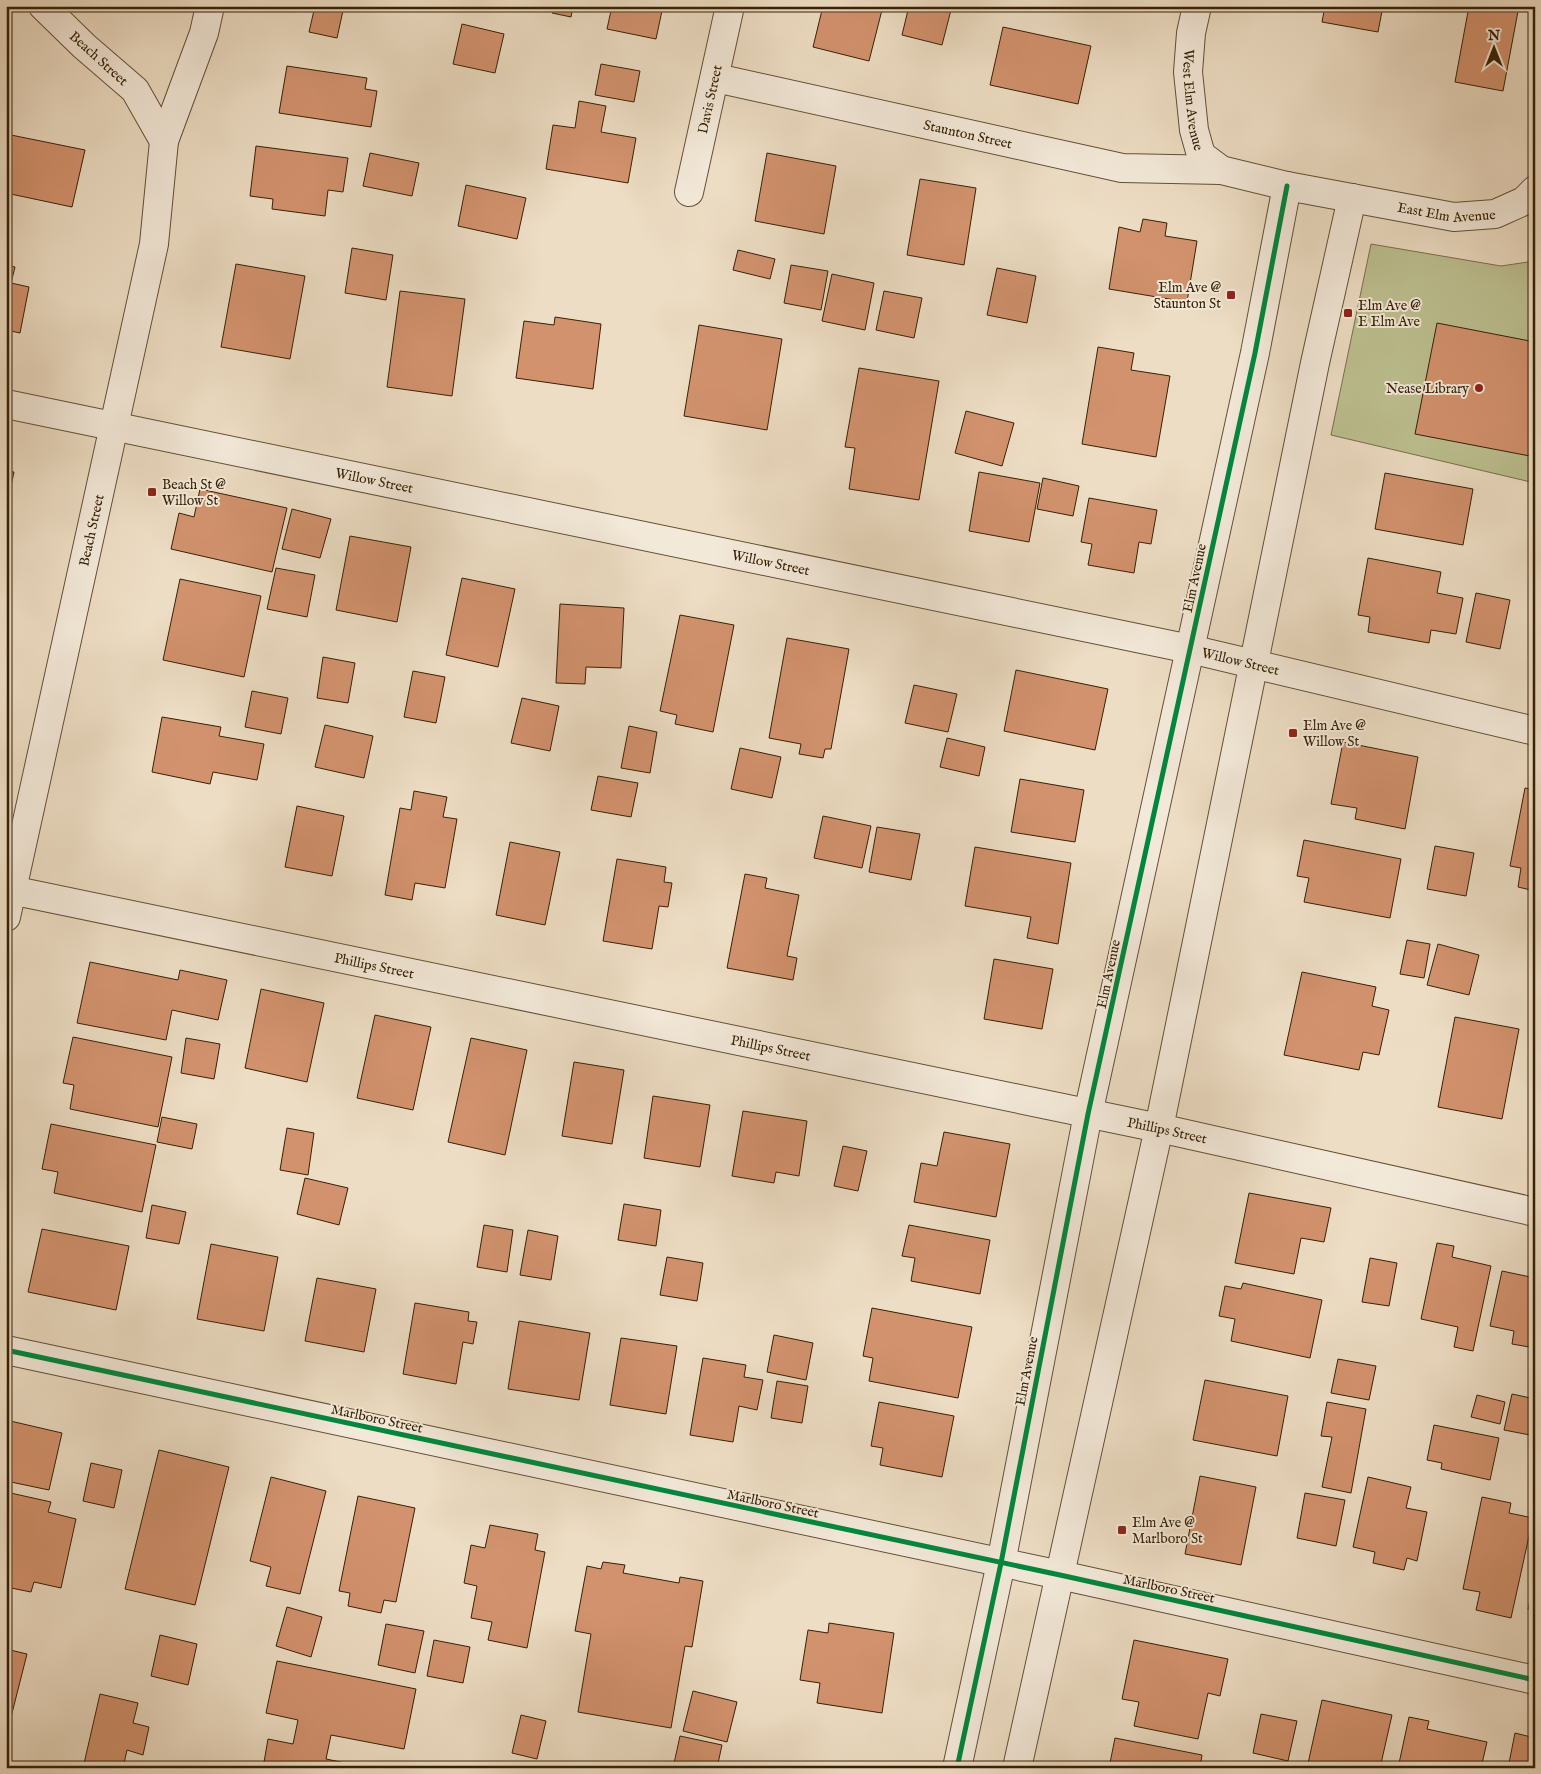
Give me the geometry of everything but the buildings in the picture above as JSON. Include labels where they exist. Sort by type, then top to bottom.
[{"type":"street","name":"Beach Street","points":[[43,6],[84,46],[134,90],[164,141]]},
{"type":"street","name":"Beach Street","points":[[6,917],[9,889],[154,244],[164,141],[204,33],[210,6]]},
{"type":"street","name":"Davis Street","points":[[689,192],[716,78],[730,6]]},
{"type":"street","name":"West Elm Avenue","points":[[1197,6],[1191,33],[1188,72],[1194,130],[1201,155],[1221,170],[1287,186],[1352,198]]},
{"type":"street","name":"Staunton Street","points":[[716,78],[1122,168],[1221,170]]},
{"type":"street","name":"Elm Avenue","points":[[956,1768],[1001,1563],[1088,1114],[1255,353],[1287,186]]},
{"type":"street","name":"East Elm Avenue","points":[[1352,198],[1454,217],[1495,214],[1524,201],[1535,190]]},
{"type":"street","points":[[1018,1768],[1159,1128],[1313,372],[1352,198]]},
{"type":"street","name":"Willow Street","points":[[6,404],[113,428],[1190,649],[1254,666],[1535,731]]},
{"type":"street","name":"Phillips Street","points":[[9,889],[1159,1128],[1535,1212]]},
{"type":"street","name":"Marlboro Street","points":[[6,1350],[1060,1575],[1535,1680]]},
{"type":"green space","points":[[1371,244],[1501,266],[1535,261],[1535,483],[1331,435]]},
{"type":"cycle path","points":[[957,1768],[1001,1563],[1088,1114],[1255,353],[1287,186]]},
{"type":"cycle path","points":[[6,1350],[1060,1575],[1535,1680]]},
{"type":"place","name":"Elm Ave @ Staunton St","points":[[1231,295]]},
{"type":"place","name":"Elm Ave @ E Elm Ave","points":[[1348,313]]},
{"type":"place","name":"Nease Library","points":[[1479,388]]},
{"type":"place","name":"Beach St @ Willow St","points":[[152,492]]},
{"type":"place","name":"Elm Ave @ Willow St","points":[[1293,733]]},
{"type":"place","name":"Elm Ave @ Marlboro St","points":[[1122,1530]]}]
